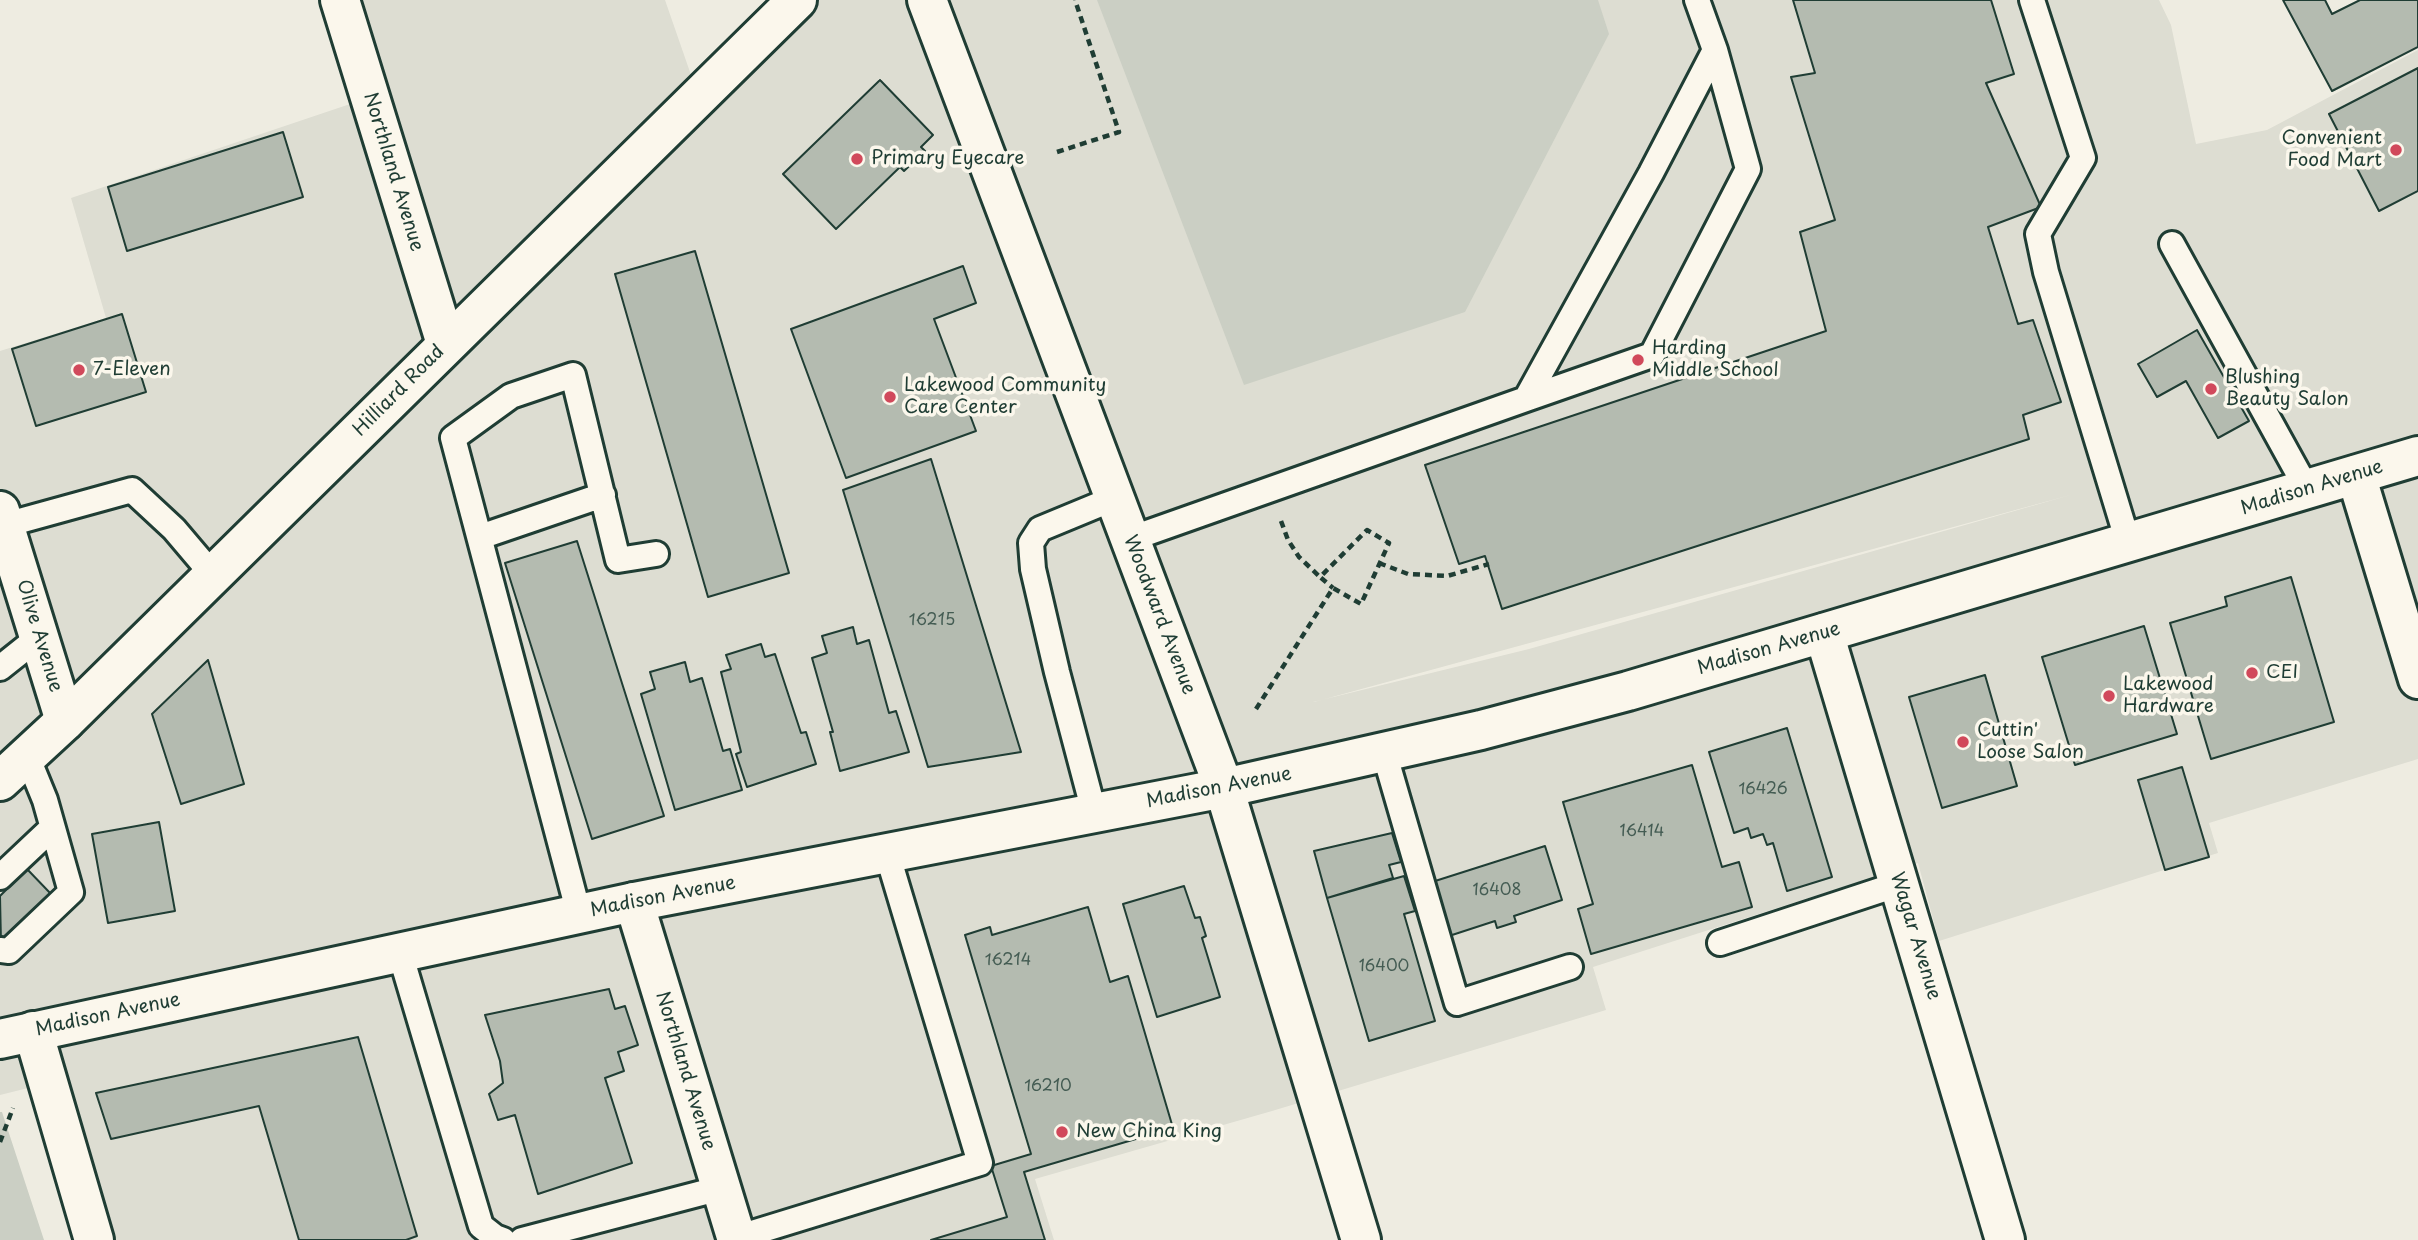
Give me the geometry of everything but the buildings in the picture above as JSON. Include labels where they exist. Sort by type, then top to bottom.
[{"type":"main road","name":"Northland Avenue","points":[[340,0],[446,344]]},
{"type":"main road","name":"Hilliard Road","points":[[0,781],[65,721],[797,0]]},
{"type":"main road","name":"Woodward Avenue","points":[[927,0],[1224,788],[1361,1240]]},
{"type":"main road","name":"Madison Avenue","points":[[16,1035],[634,902],[1224,788],[1521,720],[2418,456]]},
{"type":"main road","points":[[2356,475],[2418,679]]},
{"type":"main road","name":"Olive Avenue","points":[[2,518],[65,721]]},
{"type":"main road","name":"Wagar Avenue","points":[[1824,633],[2005,1240]]},
{"type":"main road","name":"Northland Avenue","points":[[634,902],[736,1239]]},
{"type":"main road","points":[[16,1035],[94,1240]]},
{"type":"lane","points":[[1130,539],[1652,355],[1748,169],[1715,50],[1697,0]]},
{"type":"lane","points":[[2032,0],[2083,158],[2038,233],[2046,272],[2128,542]]},
{"type":"lane","points":[[1525,399],[1651,173],[1715,50]]},
{"type":"lane","points":[[2172,244],[2307,489]]},
{"type":"lane","points":[[579,914],[453,438],[511,396],[573,375],[618,560],[656,554]]},
{"type":"lane","points":[[2,518],[132,491],[174,529],[213,575]]},
{"type":"lane","points":[[480,537],[603,495]]},
{"type":"lane","points":[[1094,813],[1048,634],[1033,569],[1031,543],[1040,529],[1115,498]]},
{"type":"lane","points":[[0,668],[39,637]]},
{"type":"lane","points":[[1384,752],[1457,1003],[1570,967]]},
{"type":"lane","points":[[0,950],[9,951],[71,892],[45,800],[27,756]]},
{"type":"lane","points":[[0,877],[52,828]]},
{"type":"lane","points":[[736,1239],[980,1163],[887,853]]},
{"type":"lane","points":[[1720,943],[1899,884]]},
{"type":"lane","points":[[400,953],[481,1226],[503,1240]]},
{"type":"lane","points":[[522,1240],[721,1188]]},
{"type":"path","points":[[1058,152],[1119,132],[1075,0]]},
{"type":"path","points":[[1278,511],[1288,540],[1298,557],[1320,577],[1333,588],[1361,604],[1389,543],[1367,530],[1320,577]]},
{"type":"path","points":[[1379,564],[1408,574],[1447,576],[1489,564]]},
{"type":"path","points":[[1256,709],[1333,588]]},
{"type":"path","points":[[0,1142],[13,1107]]},
{"type":"shaded area","points":[[330,0],[665,0],[691,75],[767,0],[2159,0],[2171,25],[2196,144],[2267,130],[2418,50],[2418,759],[2209,823],[2218,853],[1939,941],[1918,863],[1593,967],[1606,1010],[1035,1179],[1054,1240],[83,1240],[36,1086],[0,1095],[0,351],[106,318],[71,198],[362,100]],"holes":[[[2074,494],[1529,649],[1323,700]]]},
{"type":"shaded area","points":[[1097,0],[1598,0],[1609,34],[1465,312],[1244,385]]},
{"type":"shaded area","points":[[2,1112],[44,1240],[0,1240]]},
{"type":"place","name":"Convenient Food Mart","points":[[2396,150]]},
{"type":"place","name":"Primary Eyecare","points":[[857,159]]},
{"type":"place","name":"Harding Middle School","points":[[1638,360]]},
{"type":"place","name":"7-Eleven","points":[[79,370]]},
{"type":"place","name":"Blushing Beauty Salon","points":[[2211,389]]},
{"type":"place","name":"Lakewood Community Care Center","points":[[890,397]]},
{"type":"place","name":"CEI","points":[[2252,673]]},
{"type":"place","name":"Lakewood Hardware","points":[[2109,696]]},
{"type":"place","name":"Cuttin' Loose Salon","points":[[1963,742]]},
{"type":"place","name":"New China King","points":[[1062,1132]]}]
